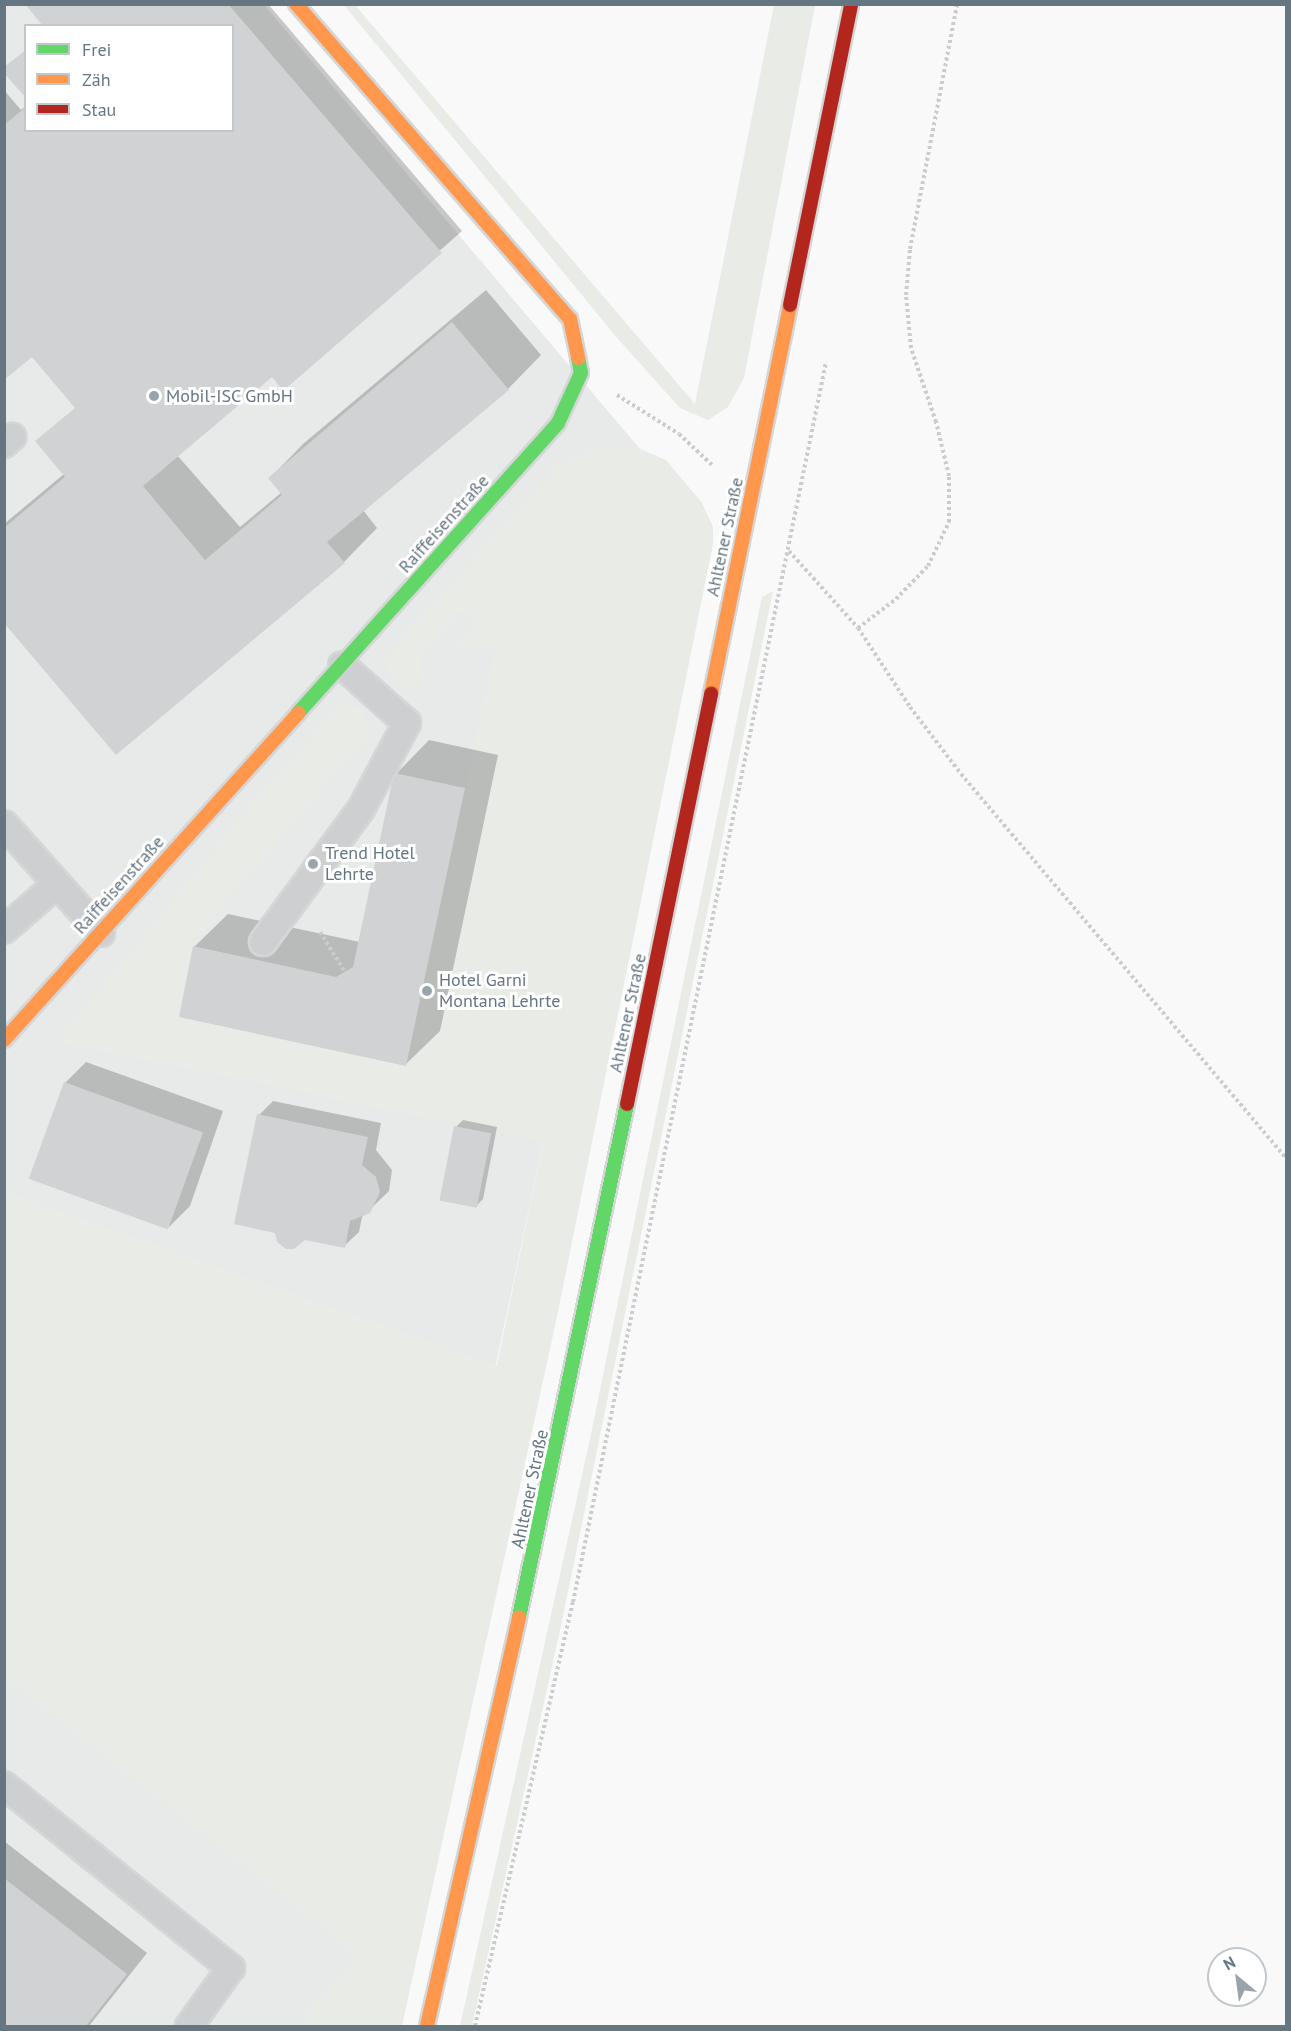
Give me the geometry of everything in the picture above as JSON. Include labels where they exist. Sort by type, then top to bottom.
[{"type":"main road","points":[[296,4],[570,319],[581,373]]},
{"type":"main road","name":"Ahltener Straße","points":[[427,2026],[554,1464],[851,4]]},
{"type":"main road","name":"Raiffeisenstraße","points":[[4,1040],[558,423],[581,373]]},
{"type":"lane","points":[[263,942],[299,897],[361,809],[407,723],[342,665]]},
{"type":"lane","points":[[4,824],[101,933]]},
{"type":"lane","points":[[4,930],[57,884]]},
{"type":"lane","points":[[4,1785],[231,1968],[189,2026]]},
{"type":"path","points":[[858,627],[896,599],[928,566],[948,522],[949,476],[936,422],[911,348],[906,295],[910,249],[957,4]]},
{"type":"path","points":[[581,373],[679,434],[749,507]]},
{"type":"path","points":[[765,668],[789,550],[858,627],[910,708],[961,774],[1287,1158]]},
{"type":"path","points":[[299,897],[345,972]]},
{"type":"shaded area","points":[[5,5],[264,5],[640,449],[668,551],[356,2026],[5,2026]]},
{"type":"shaded area","points":[[344,5],[355,5],[695,404],[774,5],[815,5],[744,378],[728,407],[708,420],[680,408],[618,339]]},
{"type":"shaded area","points":[[592,448],[640,449],[666,460],[702,503],[713,527],[713,544],[555,1326],[402,2026],[295,2026],[357,1956],[5,1679],[4,1191],[497,1365],[543,1142],[56,1042],[213,851],[217,842],[339,705],[353,705],[362,711],[367,722],[369,737],[365,748],[351,755],[194,940],[179,1017],[406,1066],[495,647],[453,648],[474,624],[461,611],[421,654],[422,680],[418,687],[398,686],[382,659],[557,466]]},
{"type":"shaded area","points":[[773,591],[561,1626],[472,2026],[460,2026],[590,1439],[762,597]]},
{"type":"building","points":[[25,4],[228,4],[442,253],[283,391],[272,377],[143,486],[205,560],[282,495],[268,478],[452,322],[509,390],[327,542],[345,563],[116,755],[4,623],[4,528],[65,477],[35,441],[75,408],[32,357],[4,380],[4,125],[24,109],[24,132],[234,132],[234,24],[41,24]]},
{"type":"building","points":[[24,52],[24,96],[4,73],[4,67]]},
{"type":"building","points":[[394,773],[465,788],[406,1066],[179,1017],[193,946],[336,977],[353,967]]},
{"type":"building","points":[[64,1082],[203,1133],[168,1229],[29,1179]]},
{"type":"building","points":[[257,1114],[368,1137],[362,1165],[376,1177],[380,1192],[370,1213],[350,1221],[345,1248],[305,1240],[294,1249],[286,1249],[277,1242],[275,1233],[234,1224]]},
{"type":"building","points":[[454,1126],[491,1133],[477,1208],[439,1201]]},
{"type":"building","points":[[4,1878],[127,1974],[86,2026],[4,2026]]},
{"type":"traffic: fast","points":[[298,713],[558,423],[581,373],[578,358]]},
{"type":"traffic: fast","points":[[519,1617],[627,1104]]},
{"type":"traffic: slow","points":[[296,4],[570,319],[578,358]]},
{"type":"traffic: slow","points":[[711,694],[790,305]]},
{"type":"traffic: slow","points":[[4,1040],[298,713]]},
{"type":"traffic: slow","points":[[427,2026],[519,1617]]},
{"type":"traffic: jam","points":[[790,305],[851,4]]},
{"type":"traffic: jam","points":[[627,1104],[711,694]]},
{"type":"place","name":"Mobil-ISC GmbH","points":[[154,396]]},
{"type":"place","name":"Trend Hotel Lehrte","points":[[313,864]]},
{"type":"place","name":"Hotel Garni Montana Lehrte","points":[[427,991]]}]
